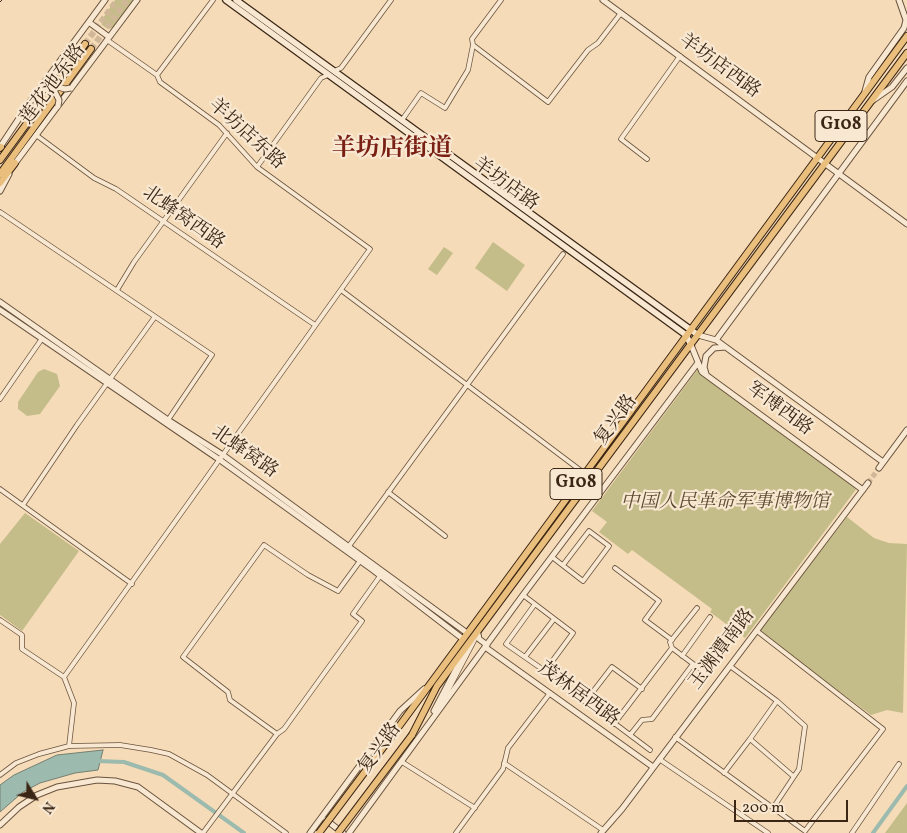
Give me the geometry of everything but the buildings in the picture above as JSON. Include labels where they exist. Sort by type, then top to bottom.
[{"type":"highway","points":[[893,56],[907,30]]},
{"type":"highway","name":"复兴路","points":[[319,833],[907,36]]},
{"type":"highway","name":"莲花池东路","points":[[0,160],[85,44]]},
{"type":"highway","name":"莲花池东路","points":[[0,174],[91,49]]},
{"type":"highway","name":"复兴路","points":[[338,833],[412,735],[434,692],[471,640],[907,53]]},
{"type":"highway","points":[[900,62],[907,57]]},
{"type":"highway","points":[[0,183],[15,163]]},
{"type":"main road","name":"羊坊店路","points":[[226,0],[331,73],[688,333]]},
{"type":"main road","name":"羊坊店路","points":[[236,0],[331,73],[402,120],[688,333],[691,345]]},
{"type":"main road","points":[[688,333],[698,335]]},
{"type":"street","name":"莲花池东路","points":[[9,132],[42,90],[106,0]]},
{"type":"street","name":"莲花池东路","points":[[0,147],[106,0]]},
{"type":"street","name":"莲花池东路","points":[[0,191],[15,163],[137,0]]},
{"type":"street","points":[[157,75],[213,0]]},
{"type":"street","points":[[257,167],[321,78],[341,68],[391,0]]},
{"type":"street","points":[[402,120],[422,93],[444,108],[468,70],[473,45],[472,39],[501,0]]},
{"type":"street","name":"羊坊店西路","points":[[603,0],[907,224]]},
{"type":"street","name":"复兴路","points":[[865,94],[869,77],[904,28],[906,20],[899,0]]},
{"type":"street","points":[[473,45],[548,102],[588,50],[598,43],[621,13]]},
{"type":"street","points":[[90,23],[108,38]]},
{"type":"street","name":"羊坊店东路","points":[[108,38],[157,75],[160,82],[227,133],[257,167],[370,249],[341,290]]},
{"type":"street","points":[[647,159],[621,139],[680,56]]},
{"type":"street","name":"复兴路","points":[[872,102],[892,88],[907,68]]},
{"type":"street","points":[[54,73],[53,78],[58,87],[71,88]]},
{"type":"street","points":[[716,340],[907,81]]},
{"type":"street","points":[[42,90],[49,89],[55,92],[59,100],[58,106]]},
{"type":"street","points":[[0,142],[9,132]]},
{"type":"street","points":[[118,290],[134,262],[227,133]]},
{"type":"street","name":"北蜂窝西路","points":[[36,135],[94,178],[116,189],[315,325]]},
{"type":"street","points":[[0,212],[118,290],[154,318],[212,355],[168,420]]},
{"type":"street","points":[[350,546],[563,254]]},
{"type":"street","points":[[64,677],[341,290],[584,473]]},
{"type":"street","name":"北蜂窝路","points":[[0,302],[350,546],[465,636]]},
{"type":"street","name":"北蜂窝路","points":[[0,310],[107,385],[222,458],[380,576],[458,630]]},
{"type":"street","points":[[23,505],[154,318]]},
{"type":"street","name":"军博西路","points":[[698,335],[716,340],[883,462]]},
{"type":"street","points":[[0,399],[42,340]]},
{"type":"street","name":"军博西路","points":[[691,345],[697,364],[706,375],[863,490]]},
{"type":"street","points":[[706,375],[704,367],[706,356],[714,348],[725,347]]},
{"type":"street","name":"复兴路","points":[[349,833],[402,762],[436,712],[697,364]]},
{"type":"street","points":[[879,468],[907,430]]},
{"type":"street","name":"玉渊潭南路","points":[[602,832],[622,809],[868,483]]},
{"type":"street","points":[[0,489],[132,584]]},
{"type":"street","points":[[388,492],[445,536]]},
{"type":"street","points":[[552,557],[563,565],[584,580],[609,546],[589,531],[563,565]]},
{"type":"street","points":[[277,734],[230,700],[228,692],[183,657],[264,545],[277,551],[308,576],[338,591],[360,561]]},
{"type":"street","points":[[616,568],[659,601],[645,620],[672,640]]},
{"type":"street","points":[[0,825],[19,807],[37,795],[57,786],[97,780],[115,781],[138,787],[202,833],[277,734],[284,729],[362,621],[353,614],[380,576]]},
{"type":"street","points":[[523,595],[573,633],[545,671]]},
{"type":"street","points":[[535,604],[506,644],[650,750]]},
{"type":"street","points":[[614,724],[672,648],[672,640],[696,608]]},
{"type":"street","points":[[682,656],[710,617]]},
{"type":"street","points":[[436,712],[488,618]]},
{"type":"street","points":[[525,657],[554,618]]},
{"type":"street","points":[[0,620],[22,635],[22,649],[64,677],[74,703],[69,746]]},
{"type":"street","points":[[675,737],[805,831],[882,730],[756,631]]},
{"type":"street","name":"茂林居西路","points":[[478,634],[479,639],[486,646],[654,767]]},
{"type":"street","points":[[422,734],[471,640]]},
{"type":"street","points":[[672,648],[708,675]]},
{"type":"street","points":[[630,735],[642,720],[652,719],[693,664]]},
{"type":"street","points":[[730,666],[777,701],[805,726],[799,769],[772,808]]},
{"type":"street","points":[[585,702],[612,667],[642,689]]},
{"type":"street","name":"复兴路","points":[[310,833],[400,711],[432,681]]},
{"type":"street","points":[[456,833],[503,770],[508,748],[550,693]]},
{"type":"street","points":[[724,773],[777,701]]},
{"type":"street","points":[[750,738],[794,776]]},
{"type":"street","points":[[0,775],[16,763],[69,746],[120,745],[169,754],[207,776],[286,833]]},
{"type":"street","points":[[659,759],[768,833]]},
{"type":"street","points":[[402,762],[475,808]]},
{"type":"street","points":[[504,763],[602,832]]},
{"type":"street","points":[[852,833],[899,764]]},
{"type":"street","points":[[306,833],[322,817],[343,833]]},
{"type":"green space","points":[[115,0],[134,0],[114,27],[108,29],[102,25],[101,21]]},
{"type":"green space","points":[[493,242],[525,265],[507,291],[475,268]]},
{"type":"green space","points":[[444,247],[453,253],[437,275],[428,269]]},
{"type":"green space","points":[[44,369],[57,374],[60,386],[40,414],[27,416],[18,409],[18,402],[38,372]]},
{"type":"green space","name":"中国人民革命军事博物馆","points":[[698,369],[857,488],[745,638],[710,612],[712,609],[632,550],[628,554],[599,532],[607,522],[592,511]]},
{"type":"green space","points":[[25,513],[79,551],[22,631],[0,615],[0,544]]},
{"type":"green space","points":[[847,517],[874,538],[889,543],[907,544],[903,713],[887,710],[871,715],[758,632]]},
{"type":"green space","points":[[907,803],[907,833],[885,833]]},
{"type":"shaded area","points":[[103,750],[98,770],[75,773],[40,783],[23,792],[0,812],[0,785],[14,775],[57,755]]},
{"type":"waterway","points":[[97,761],[124,762],[163,775],[244,833]]},
{"type":"waterway","points":[[873,833],[907,786]]},
{"type":"tunnel","points":[[85,44],[117,0]]},
{"type":"tunnel","points":[[91,49],[127,0]]},
{"type":"tunnel","points":[[868,483],[879,468]]},
{"type":"district","name":"羊坊店街道","points":[[392,151]]}]
